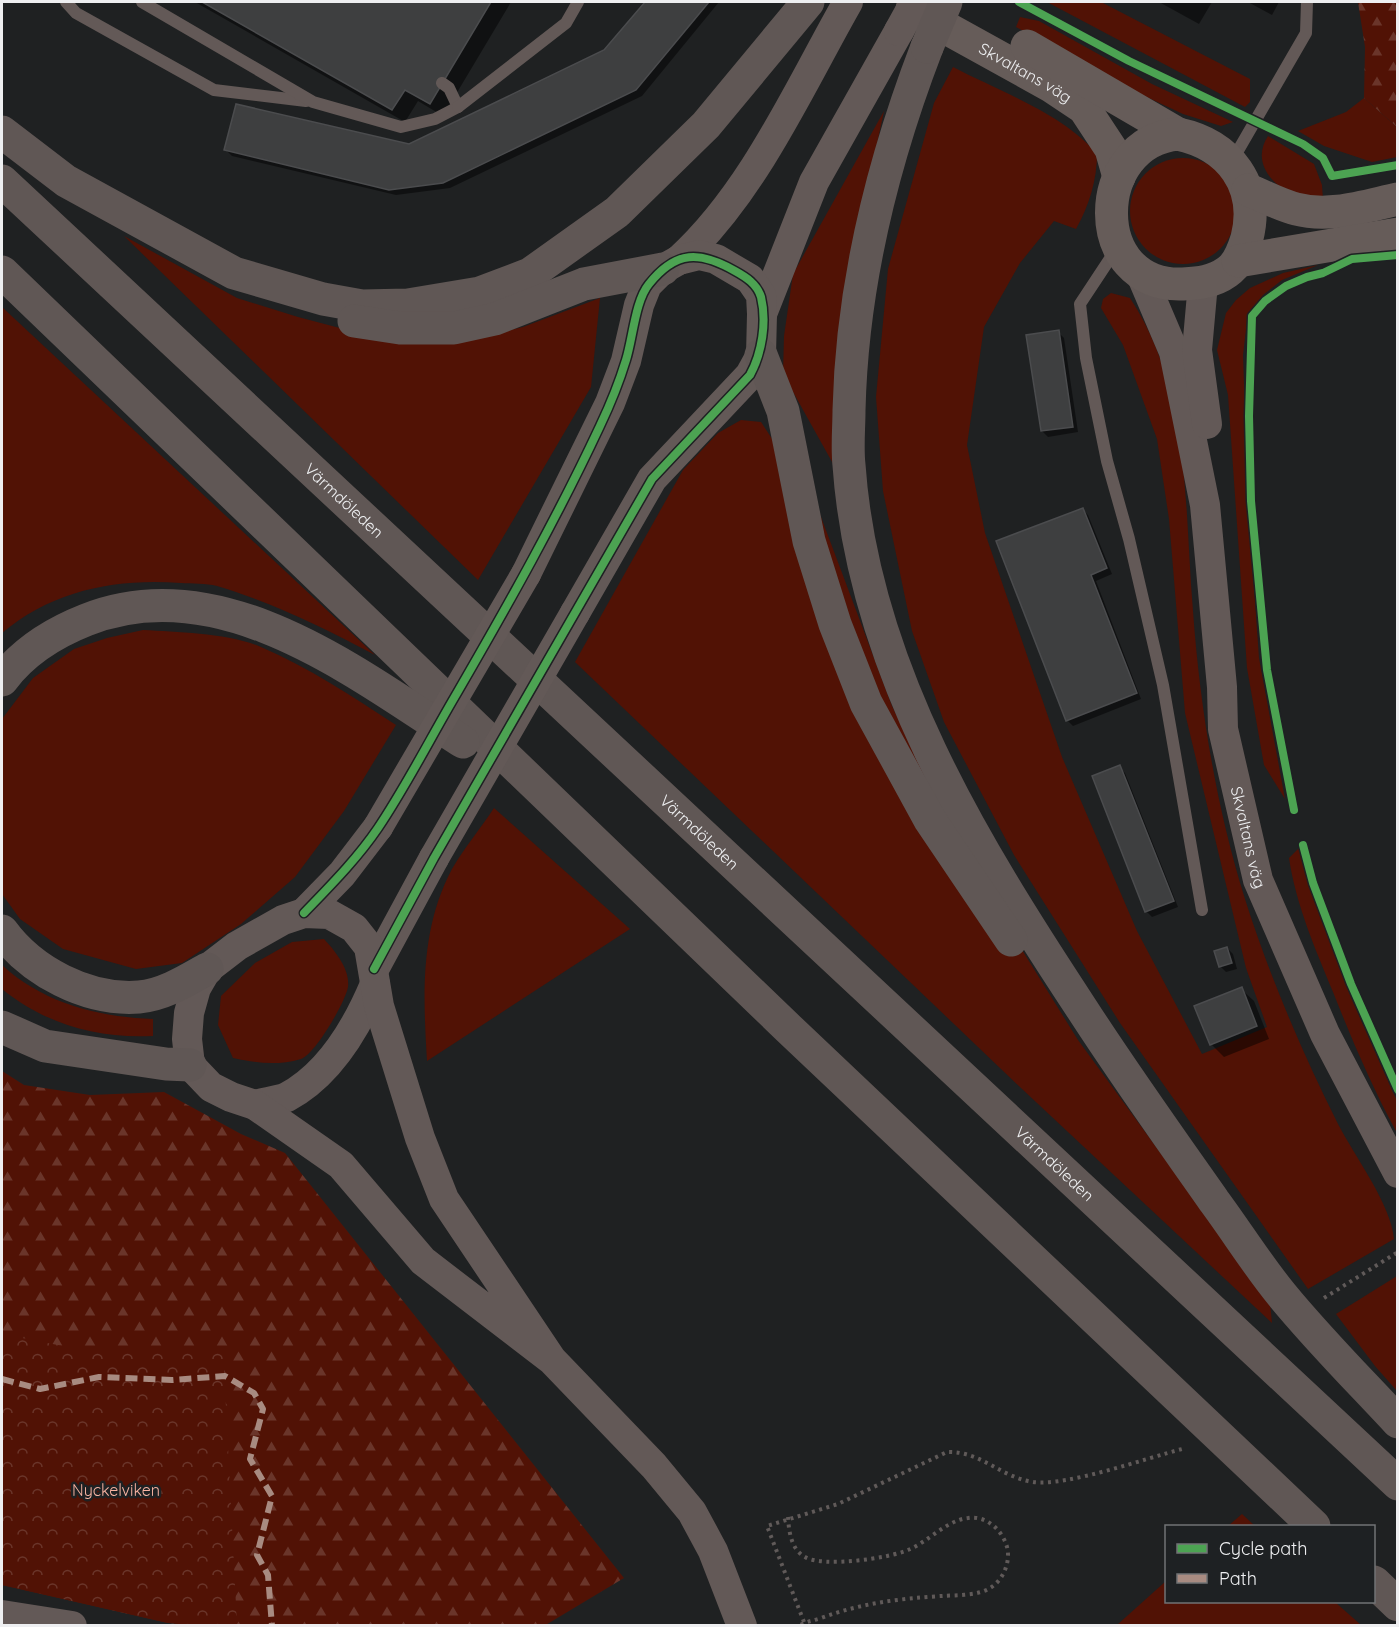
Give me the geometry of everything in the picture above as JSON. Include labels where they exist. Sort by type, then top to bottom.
[{"type":"highway","points":[[234,273],[323,299],[362,306],[408,305],[480,293],[530,274],[617,212],[706,125],[808,2]]},
{"type":"highway","points":[[945,2],[909,94],[882,182],[861,273],[850,370],[849,452],[857,527],[882,629],[910,707],[958,806],[1016,909],[1128,1080],[1282,1295],[1398,1422]]},
{"type":"highway","points":[[2,132],[66,181],[234,273],[343,319],[400,328],[454,328],[495,319],[584,284],[671,264]]},
{"type":"highway","name":"Värmdöleden","points":[[2,181],[1398,1484]]},
{"type":"highway","points":[[2,272],[545,795],[1312,1525]]},
{"type":"highway","points":[[761,355],[783,411],[809,541],[835,624],[866,703],[930,820],[1031,969],[1128,1080]]},
{"type":"highway","points":[[2,680],[34,647],[69,627],[106,612],[153,605],[202,607],[269,628],[337,660],[545,795]]},
{"type":"highway","points":[[2,931],[10,942],[35,964],[70,985],[104,995],[139,997],[177,987],[207,969]]},
{"type":"highway","points":[[2,1027],[45,1046],[166,1065],[190,1065]]},
{"type":"highway","points":[[1375,1583],[1398,1605]]},
{"type":"main road","name":"Skvaltans väg","points":[[945,2],[1090,81],[1178,135],[1211,146],[1232,162],[1248,190],[1250,222],[1238,261],[1218,278],[1203,283],[1174,284],[1140,272],[1118,247],[1110,209],[1112,195],[1119,177],[1134,156],[1156,139],[1178,135]]},
{"type":"main road","name":"Skvaltans väg","points":[[899,16],[1051,86],[1084,108],[1111,149],[1119,177]]},
{"type":"main road","points":[[1248,190],[1296,209],[1319,212],[1340,211],[1398,198]]},
{"type":"main road","points":[[1238,261],[1398,234]]},
{"type":"street","points":[[304,913],[342,874],[378,827],[526,574],[610,403],[626,361],[639,305],[647,285],[695,246],[758,162],[848,2]]},
{"type":"street","points":[[762,314],[814,182],[899,16],[915,2]]},
{"type":"street","points":[[255,1105],[286,1097],[321,1071],[344,1044],[365,1009],[375,977],[434,858],[652,479],[750,375],[761,355],[760,296],[750,279],[716,260],[699,255],[671,264]]},
{"type":"street","name":"Skvaltans väg","points":[[1140,272],[1174,352],[1206,505],[1222,687],[1223,729],[1258,880],[1325,1034],[1398,1173]]},
{"type":"street","name":"Skvaltans väg","points":[[1203,283],[1197,350],[1210,441],[1206,505]]},
{"type":"street","points":[[552,1360],[444,1199],[420,1138],[375,977],[369,947],[354,928],[329,914],[304,913],[283,920],[237,946],[207,969],[196,988],[189,1013],[187,1039],[190,1065],[211,1087],[255,1105],[341,1166],[423,1261],[552,1360],[654,1466],[692,1512],[713,1551],[742,1626]]},
{"type":"street","points":[[2,1615],[72,1626]]},
{"type":"lane","points":[[66,2],[76,13],[214,90],[313,102],[401,127],[435,119],[458,107],[566,23],[579,2]]},
{"type":"lane","points":[[142,2],[313,102]]},
{"type":"lane","points":[[1232,162],[1306,33],[1306,2]]},
{"type":"lane","points":[[442,83],[449,88],[458,107]]},
{"type":"lane","points":[[1118,247],[1080,304],[1086,358],[1107,461],[1129,539],[1163,685],[1202,910]]},
{"type":"path","points":[[1319,1301],[1398,1252]]},
{"type":"path","points":[[788,1517],[789,1534],[796,1548],[805,1557],[818,1562],[865,1559],[906,1552],[968,1518],[981,1518],[991,1524],[1007,1545],[1009,1559],[1004,1572],[989,1589],[966,1594],[868,1603],[802,1624],[767,1526],[788,1517],[816,1512],[838,1504],[947,1452],[964,1452],[1015,1478],[1034,1483],[1058,1482],[1182,1449]]},
{"type":"green space","points":[[1047,2],[1101,2],[1250,79],[1250,102],[1245,107]]},
{"type":"green space","points":[[1358,2],[1397,2],[1397,127],[1364,98],[1365,47]]},
{"type":"green space","points":[[1020,17],[1039,21],[1152,84],[1233,122],[1221,126],[1183,114],[1136,92],[1016,27]]},
{"type":"green space","points":[[953,67],[1049,115],[1083,140],[1097,154],[1096,173],[1091,193],[1076,229],[1054,221],[1020,263],[984,327],[967,445],[985,533],[1062,757],[1137,931],[1202,1054],[1267,1027],[1246,968],[1185,713],[1169,519],[1157,439],[1123,345],[1101,308],[1103,299],[1111,293],[1130,298],[1150,334],[1164,371],[1181,449],[1196,647],[1205,720],[1218,793],[1235,864],[1254,928],[1287,1013],[1338,1124],[1379,1196],[1394,1239],[1308,1289],[1120,1023],[1014,855],[944,722],[912,631],[883,491],[876,397],[888,269],[934,103]]},
{"type":"green space","points":[[1364,98],[1397,127],[1397,157],[1372,162],[1324,146],[1298,131],[1346,112]]},
{"type":"green space","points":[[884,111],[842,308],[836,469],[783,374],[784,336],[793,274]]},
{"type":"green space","points":[[1268,136],[1314,164],[1322,185],[1323,200],[1311,200],[1298,196],[1275,182],[1262,161],[1262,149]]},
{"type":"green space","points":[[1183,158],[1203,162],[1221,173],[1232,191],[1236,211],[1232,231],[1221,249],[1203,260],[1183,264],[1163,260],[1145,249],[1134,231],[1130,211],[1134,191],[1145,173],[1163,162]]},
{"type":"green space","points":[[124,236],[237,298],[389,341],[455,343],[523,327],[600,298],[591,387],[478,580]]},
{"type":"green space","points":[[1318,265],[1282,280],[1263,295],[1247,321],[1243,355],[1248,501],[1259,658],[1285,799],[1264,765],[1247,668],[1228,395],[1217,350],[1226,313],[1250,288],[1283,273]]},
{"type":"green space","points":[[2,307],[375,655],[278,608],[217,586],[204,584],[133,583],[86,590],[42,606],[2,633]]},
{"type":"green space","points":[[741,420],[761,422],[818,509],[892,706],[976,876],[1078,1040],[1270,1303],[1272,1323],[1021,1088],[575,662],[683,470],[718,433]]},
{"type":"green space","points":[[143,630],[218,636],[248,642],[313,673],[396,725],[344,811],[295,877],[241,924],[182,963],[136,969],[63,949],[20,919],[2,894],[2,719],[33,678],[74,649],[107,638]]},
{"type":"green space","points":[[494,808],[630,929],[427,1061],[426,963],[434,915],[452,869]]},
{"type":"green space","points":[[1299,848],[1309,885],[1353,1002],[1397,1101],[1397,1133],[1355,1046],[1307,926],[1296,893],[1289,858]]},
{"type":"green space","points":[[324,939],[344,967],[348,987],[329,1027],[314,1048],[301,1059],[292,1061],[267,1063],[233,1058],[218,1025],[221,996],[255,963],[292,942]]},
{"type":"green space","points":[[2,965],[35,989],[72,1006],[112,1015],[153,1019],[153,1036],[92,1032],[36,1012],[2,989]]},
{"type":"green space","points":[[2,1071],[24,1085],[90,1095],[164,1092],[241,1134],[285,1153],[624,1578],[544,1626],[199,1626],[168,1623],[2,1585]]},
{"type":"green space","points":[[1397,1276],[1397,1391],[1336,1314]]},
{"type":"green space","name":"Nyckelviken","points":[[2,1334],[78,1349],[223,1348],[237,1625],[168,1623],[2,1585]]},
{"type":"green space","points":[[1242,1514],[1254,1525],[1229,1525]]},
{"type":"green space","points":[[1165,1582],[1165,1603],[1336,1603],[1361,1625],[1117,1625]]},
{"type":"building","points":[[202,2],[491,2],[430,104],[405,90],[392,110]]},
{"type":"building","points":[[645,2],[709,2],[636,90],[443,183],[389,190],[224,150],[236,104],[409,144],[604,50]]},
{"type":"building","points":[[1059,330],[1073,427],[1041,431],[1026,335]]},
{"type":"building","points":[[1083,508],[1107,568],[1091,575],[1137,693],[1066,721],[996,541]]},
{"type":"building","points":[[1120,765],[1174,901],[1145,912],[1092,776]]},
{"type":"building","points":[[1227,947],[1232,963],[1219,967],[1214,951]]},
{"type":"building","points":[[1242,987],[1257,1026],[1210,1045],[1194,1006]]},
{"type":"marked path","points":[[2,1379],[40,1389],[99,1377],[172,1380],[225,1376],[254,1393],[263,1409],[250,1459],[272,1496],[257,1555],[268,1575],[272,1626]]},
{"type":"cycle path","points":[[1019,2],[1129,61],[1303,144],[1323,158],[1332,176],[1398,165]]},
{"type":"cycle path","points":[[1294,810],[1267,670],[1251,501],[1249,416],[1252,316],[1265,301],[1286,286],[1307,277],[1323,273],[1352,259],[1398,255]]},
{"type":"cycle path","points":[[304,913],[352,861],[389,812],[532,561],[611,402],[626,360],[644,291],[669,265],[689,257],[711,260],[747,278],[759,292],[764,317],[760,347],[750,375],[652,479],[434,858],[374,969]]},
{"type":"cycle path","points":[[1303,845],[1313,883],[1351,984],[1398,1090]]}]
